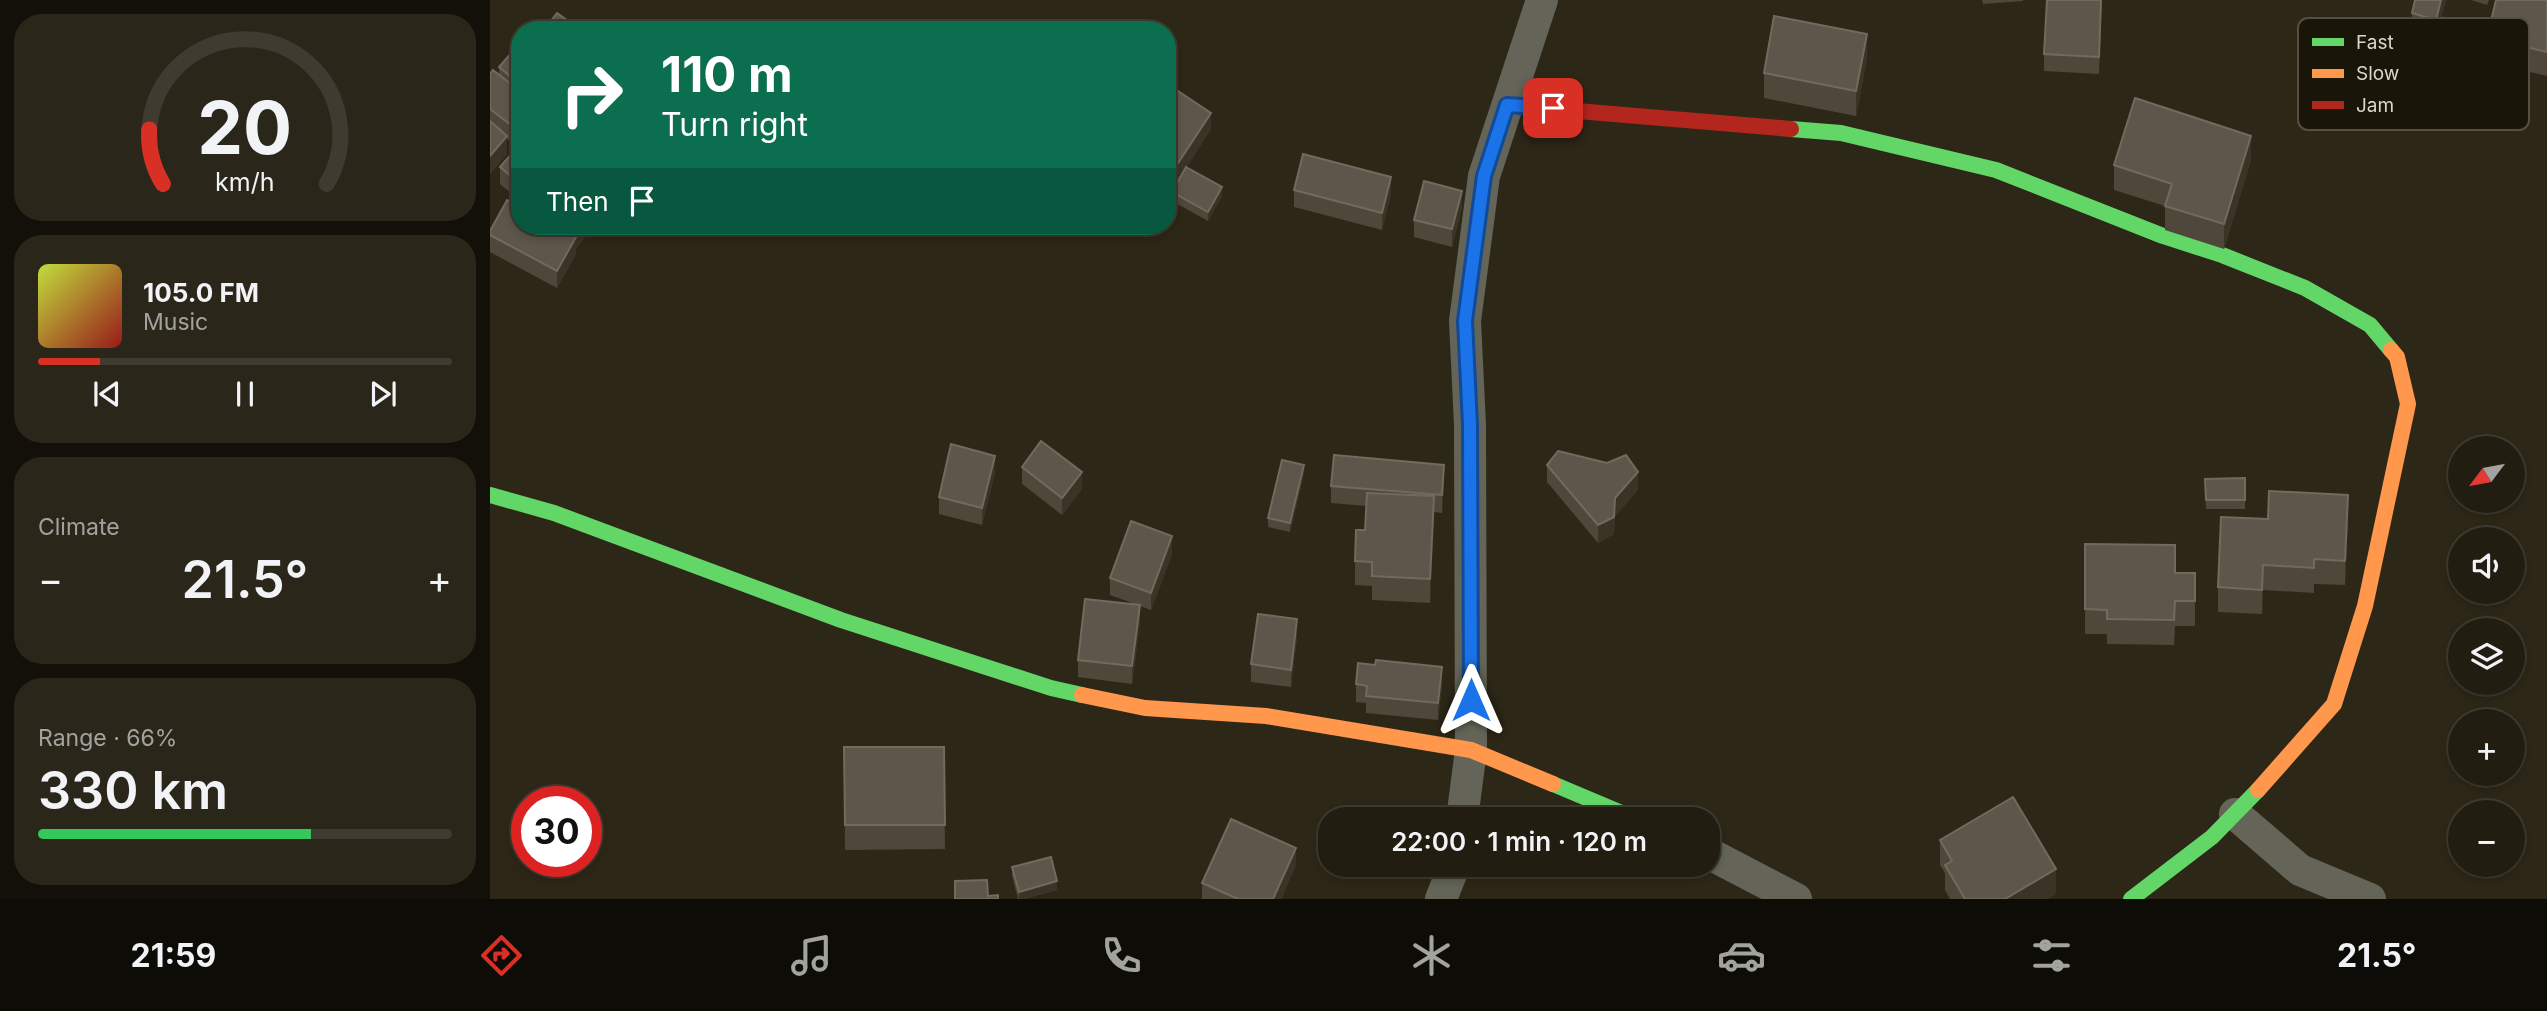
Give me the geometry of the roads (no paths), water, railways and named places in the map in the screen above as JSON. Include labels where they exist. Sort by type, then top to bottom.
[{"type":"street","points":[[1464,807],[1471,750],[1470,425],[1465,321],[1484,176],[1538,20],[1542,0]]},
{"type":"street","points":[[1507,105],[1841,133],[1996,170],[2305,288],[2370,325],[2397,358],[2407,404],[2365,606],[2334,704],[2274,774],[2212,837],[2131,899]]},
{"type":"street","points":[[490,495],[580,522],[841,620],[1051,688],[1145,708],[1266,716],[1471,750],[1607,807]]},
{"type":"street","points":[[2235,814],[2300,870],[2370,899]]},
{"type":"street","points":[[1720,859],[1796,899]]},
{"type":"street","points":[[1441,899],[1450,877]]}]
